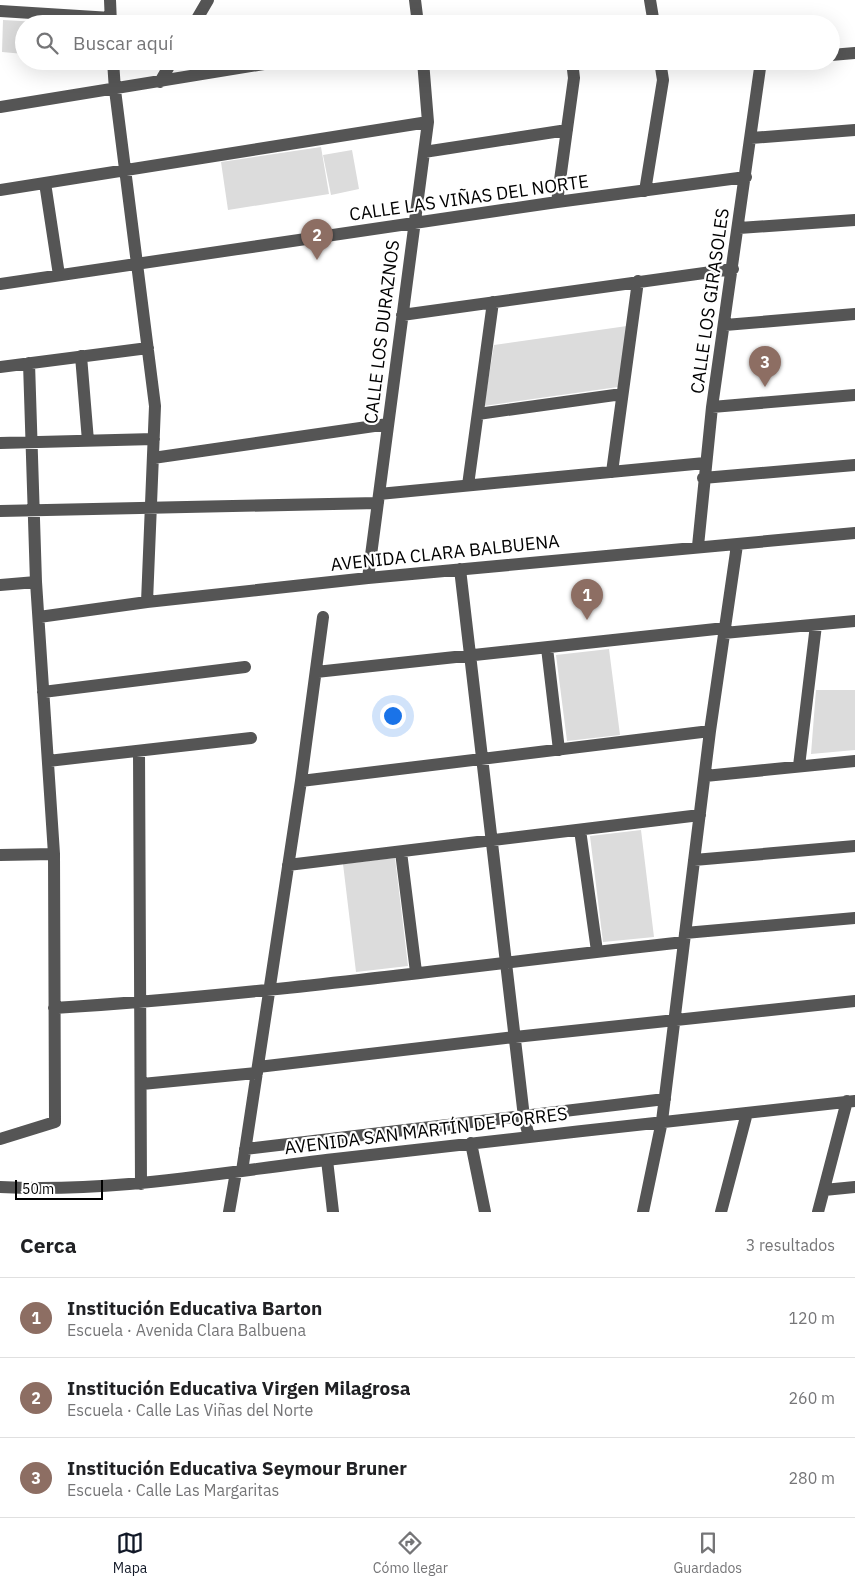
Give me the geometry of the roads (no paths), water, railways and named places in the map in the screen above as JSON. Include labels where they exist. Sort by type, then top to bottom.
[{"type":"street","points":[[110,0],[111,15]]},
{"type":"street","points":[[199,15],[208,0]]},
{"type":"street","points":[[415,0],[417,15]]},
{"type":"street","points":[[650,0],[653,15]]},
{"type":"street","points":[[0,11],[44,15]]},
{"type":"street","points":[[840,55],[855,54]]},
{"type":"street","points":[[113,70],[114,90],[138,262],[155,406],[147,602]]},
{"type":"street","points":[[160,82],[167,70]]},
{"type":"street","points":[[0,107],[230,70]]},
{"type":"street","name":"CALLE LOS DURAZNOS","points":[[368,578],[428,122],[423,70]]},
{"type":"street","points":[[557,202],[574,78],[573,70]]},
{"type":"street","points":[[644,191],[663,80],[661,70]]},
{"type":"street","name":"CALLE LOS GIRASOLES","points":[[698,546],[703,478],[712,407],[739,228],[760,70]]},
{"type":"street","points":[[0,190],[428,122]]},
{"type":"street","points":[[424,152],[567,130]]},
{"type":"street","points":[[751,138],[855,130]]},
{"type":"street","name":"CALLE LAS VIÑAS DEL NORTE","points":[[0,284],[138,262],[414,225],[557,202],[746,178]]},
{"type":"street","points":[[44,183],[59,275]]},
{"type":"street","points":[[739,228],[855,220]]},
{"type":"street","points":[[402,315],[733,269]]},
{"type":"street","points":[[612,472],[638,281]]},
{"type":"street","points":[[468,485],[493,302]]},
{"type":"street","points":[[725,325],[855,314]]},
{"type":"street","points":[[0,367],[148,348]]},
{"type":"street","points":[[81,356],[88,441]]},
{"type":"street","points":[[0,1139],[55,1122],[54,854],[36,582],[29,363]]},
{"type":"street","points":[[478,414],[622,394]]},
{"type":"street","points":[[712,407],[855,395]]},
{"type":"street","points":[[153,458],[388,424]]},
{"type":"street","points":[[0,443],[154,439]]},
{"type":"street","points":[[0,511],[378,498],[468,485],[705,463]]},
{"type":"street","points":[[703,478],[855,466]]},
{"type":"street","name":"AVENIDA CLARA BALBUENA","points":[[38,616],[368,578],[698,546],[737,545],[855,534]]},
{"type":"street","points":[[638,1212],[643,1212],[662,1120],[710,731],[737,545]]},
{"type":"street","points":[[460,569],[524,1117],[529,1137]]},
{"type":"street","points":[[0,585],[36,582]]},
{"type":"street","points":[[229,1212],[245,1149],[258,1070],[301,781],[323,617]]},
{"type":"street","points":[[316,672],[724,631],[855,621]]},
{"type":"street","points":[[799,766],[816,625]]},
{"type":"street","points":[[546,648],[559,750]]},
{"type":"street","points":[[43,692],[245,666]]},
{"type":"street","points":[[301,781],[710,731]]},
{"type":"street","points":[[48,761],[252,738]]},
{"type":"street","points":[[139,750],[141,1184]]},
{"type":"street","points":[[705,776],[855,761]]},
{"type":"street","points":[[288,865],[491,842],[700,815]]},
{"type":"street","points":[[580,830],[597,951]]},
{"type":"street","points":[[694,860],[855,846]]},
{"type":"street","points":[[401,852],[416,972]]},
{"type":"street","points":[[0,855],[54,854]]},
{"type":"street","points":[[54,1008],[140,1003],[269,990],[855,918]]},
{"type":"street","points":[[142,1084],[515,1037],[855,1001]]},
{"type":"street","points":[[245,1149],[665,1099]]},
{"type":"street","points":[[818,1212],[851,1101]]},
{"type":"street","name":"AVENIDA SAN MARTÍN DE PORRES","points":[[0,1187],[53,1190],[141,1184],[662,1120],[851,1101]]},
{"type":"street","points":[[721,1212],[747,1112]]},
{"type":"street","points":[[471,1143],[485,1212]]},
{"type":"street","points":[[327,1160],[333,1212]]},
{"type":"street","points":[[824,1190],[855,1187]]},
{"type":"place","name":"Institución Educativa Virgen Milagrosa","points":[[317,260]]},
{"type":"place","name":"Institución Educativa Seymour Bruner","points":[[765,387]]},
{"type":"place","name":"Institución Educativa Barton","points":[[587,620]]}]
